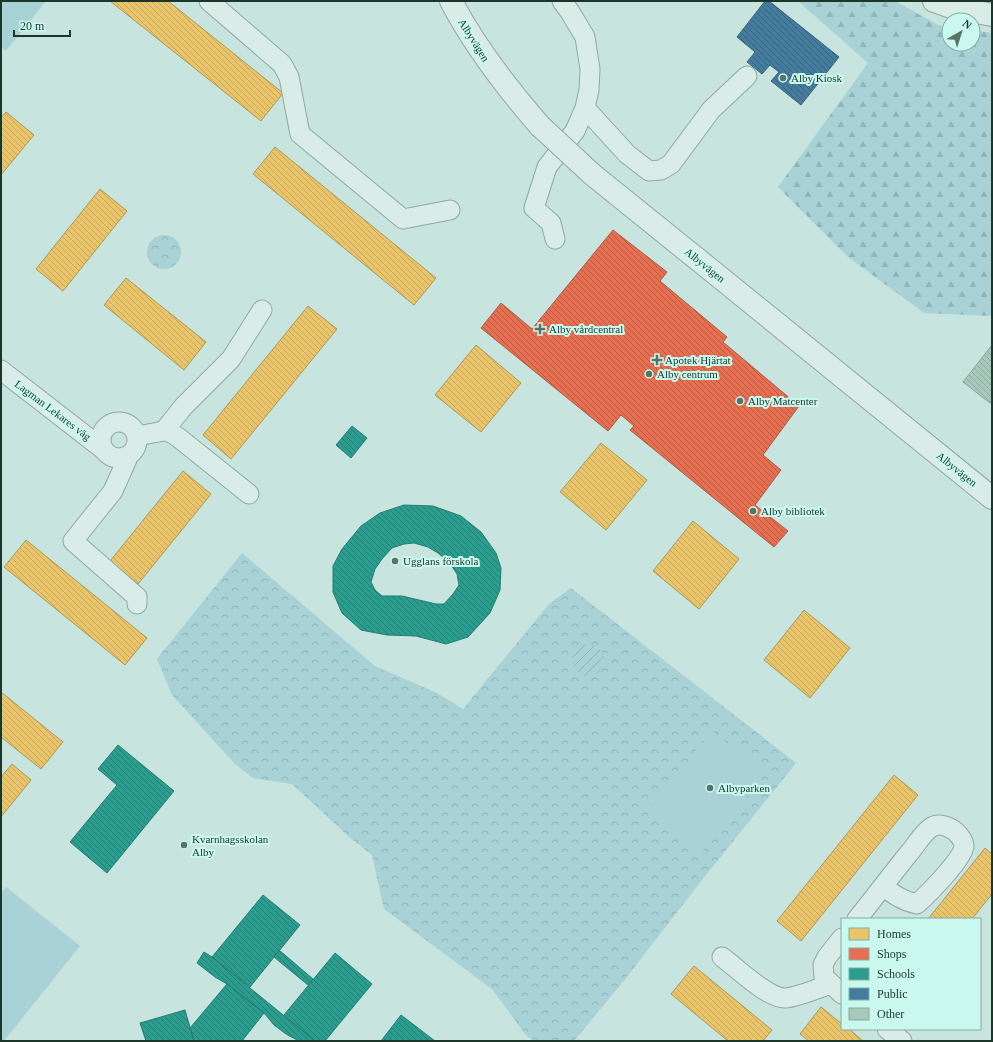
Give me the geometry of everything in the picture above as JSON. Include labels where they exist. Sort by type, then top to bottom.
[{"type":"street","points":[[209,1],[282,64],[289,77],[300,134],[403,219],[450,210]]},
{"type":"street","name":"Albyvägen","points":[[451,1],[479,49],[507,88],[540,126],[593,175],[992,498]]},
{"type":"street","points":[[555,239],[551,223],[534,208],[548,167],[576,131],[585,108],[589,90],[590,69],[585,37],[562,1]]},
{"type":"street","points":[[934,1],[951,7],[992,15]]},
{"type":"street","points":[[585,108],[633,158],[649,172],[661,170],[671,164],[711,110],[747,76]]},
{"type":"street","points":[[164,431],[183,407],[231,359],[262,310]]},
{"type":"street","name":"Lagman Lekares väg","points":[[1,370],[104,450]]},
{"type":"street","points":[[129,455],[119,458],[104,450],[102,445],[105,428],[115,422],[126,423],[135,430],[137,436],[136,447],[129,455],[113,491],[73,541],[137,598],[137,604]]},
{"type":"street","points":[[137,436],[164,431],[170,432],[250,494]]},
{"type":"street","points":[[858,918],[883,886]]},
{"type":"street","points":[[837,990],[824,978],[823,965],[827,957],[841,939]]},
{"type":"street","points":[[722,957],[762,989],[780,998],[837,990]]},
{"type":"street","points":[[888,1030],[902,1041]]},
{"type":"green space","points":[[1,1],[46,1],[6,51],[1,47]]},
{"type":"green space","points":[[798,1],[895,1],[941,26],[941,52],[981,52],[981,31],[992,33],[992,316],[924,313],[848,257],[778,187],[868,63]]},
{"type":"green space","points":[[164,235],[176,240],[181,252],[176,264],[164,269],[152,264],[147,252],[152,240]]},
{"type":"green space","name":"Albyparken","points":[[242,553],[375,666],[437,693],[463,709],[549,604],[571,588],[796,763],[694,890],[626,978],[574,1041],[534,1041],[525,1034],[492,989],[384,909],[372,855],[348,836],[292,784],[253,778],[235,764],[172,695],[157,659]]},
{"type":"green space","points":[[588,644],[599,649],[604,660],[599,671],[588,676],[577,671],[572,660],[577,649]]},
{"type":"green space","name":"Albyparken","points":[[712,731],[765,772],[701,853],[648,811]]},
{"type":"green space","points":[[6,887],[80,946],[4,1041],[1,1041],[1,893]]},
{"type":"building: Homes","points":[[110,1],[168,1],[283,93],[261,121]]},
{"type":"building: Homes","points":[[6,112],[34,135],[1,175],[1,118]]},
{"type":"building: Homes","points":[[275,147],[436,278],[414,305],[253,174]]},
{"type":"building: Homes","points":[[100,189],[127,211],[63,291],[36,269]]},
{"type":"building: Homes","points":[[126,278],[206,342],[184,370],[104,305]]},
{"type":"building: Homes","points":[[308,306],[337,329],[231,459],[203,435]]},
{"type":"building: Homes","points":[[476,345],[521,383],[481,432],[435,395]]},
{"type":"building: Homes","points":[[601,443],[647,480],[606,530],[560,492]]},
{"type":"building: Homes","points":[[183,471],[211,494],[138,584],[110,561]]},
{"type":"building: Homes","points":[[693,521],[739,559],[699,609],[653,571]]},
{"type":"building: Homes","points":[[26,540],[147,638],[125,665],[4,567]]},
{"type":"building: Homes","points":[[804,610],[850,648],[810,698],[764,660]]},
{"type":"building: Homes","points":[[1,692],[63,742],[41,769],[1,737]]},
{"type":"building: Homes","points":[[12,764],[31,780],[1,817],[1,777]]},
{"type":"building: Homes","points":[[894,775],[918,795],[801,941],[777,921]]},
{"type":"building: Homes","points":[[985,848],[992,854],[992,894],[973,918],[929,918]]},
{"type":"building: Homes","points":[[694,966],[772,1030],[763,1041],[728,1041],[671,994]]},
{"type":"building: Homes","points":[[821,1007],[841,1023],[841,1030],[850,1030],[863,1041],[809,1041],[800,1034]]},
{"type":"building: Shops","name":"Alby centrum","points":[[613,230],[667,272],[660,281],[727,337],[723,342],[799,406],[763,455],[781,470],[755,505],[788,531],[774,547],[630,430],[634,426],[621,415],[608,431],[481,328],[501,303],[532,329]]},
{"type":"building: Schools","points":[[352,426],[367,438],[351,458],[336,445]]},
{"type":"building: Schools","points":[[404,505],[433,506],[461,516],[481,532],[496,553],[501,568],[500,590],[490,613],[468,637],[446,644],[416,636],[387,635],[361,630],[342,613],[333,592],[333,566],[342,549],[361,526],[380,513]],"holes":[[[414,543],[428,547],[449,562],[457,574],[459,585],[444,604],[436,604],[402,596],[382,596],[375,590],[371,582],[375,569],[392,548],[404,544]]]},
{"type":"building: Schools","points":[[118,745],[174,791],[107,873],[70,842],[117,785],[98,769]]},
{"type":"building: Schools","points":[[263,895],[300,925],[250,987],[212,957]]},
{"type":"building: Schools","points":[[279,950],[313,979],[308,985],[274,957]]},
{"type":"building: Schools","points":[[204,952],[315,1041],[299,1041],[274,1025],[264,1013],[197,963]]},
{"type":"building: Schools","points":[[335,953],[372,984],[325,1041],[315,1041],[284,1015]]},
{"type":"building: Schools","points":[[227,984],[264,1013],[242,1041],[194,1041],[190,1028]]},
{"type":"building: Schools","points":[[185,1010],[194,1041],[146,1041],[140,1023]]},
{"type":"building: Schools","points":[[401,1015],[435,1041],[381,1041]]},
{"type":"building: Public","points":[[765,1],[769,1],[839,57],[801,105],[771,81],[779,72],[770,65],[762,74],[747,62],[755,52],[737,37]]},
{"type":"building: Other","points":[[992,345],[992,400],[990,403],[963,382]]},
{"type":"place","name":"Alby Kiosk","points":[[783,78]]},
{"type":"place","name":"Alby vårdcentral","points":[[540,329]]},
{"type":"place","name":"Apotek Hjärtat","points":[[657,360]]},
{"type":"place","name":"Alby centrum","points":[[649,374]]},
{"type":"place","name":"Alby Matcenter","points":[[740,401]]},
{"type":"place","name":"Alby bibliotek","points":[[753,511]]},
{"type":"place","name":"Ugglans förskola","points":[[395,561]]},
{"type":"place","name":"Albyparken","points":[[710,788]]},
{"type":"place","name":"Kvarnhagsskolan Alby","points":[[184,845]]}]
